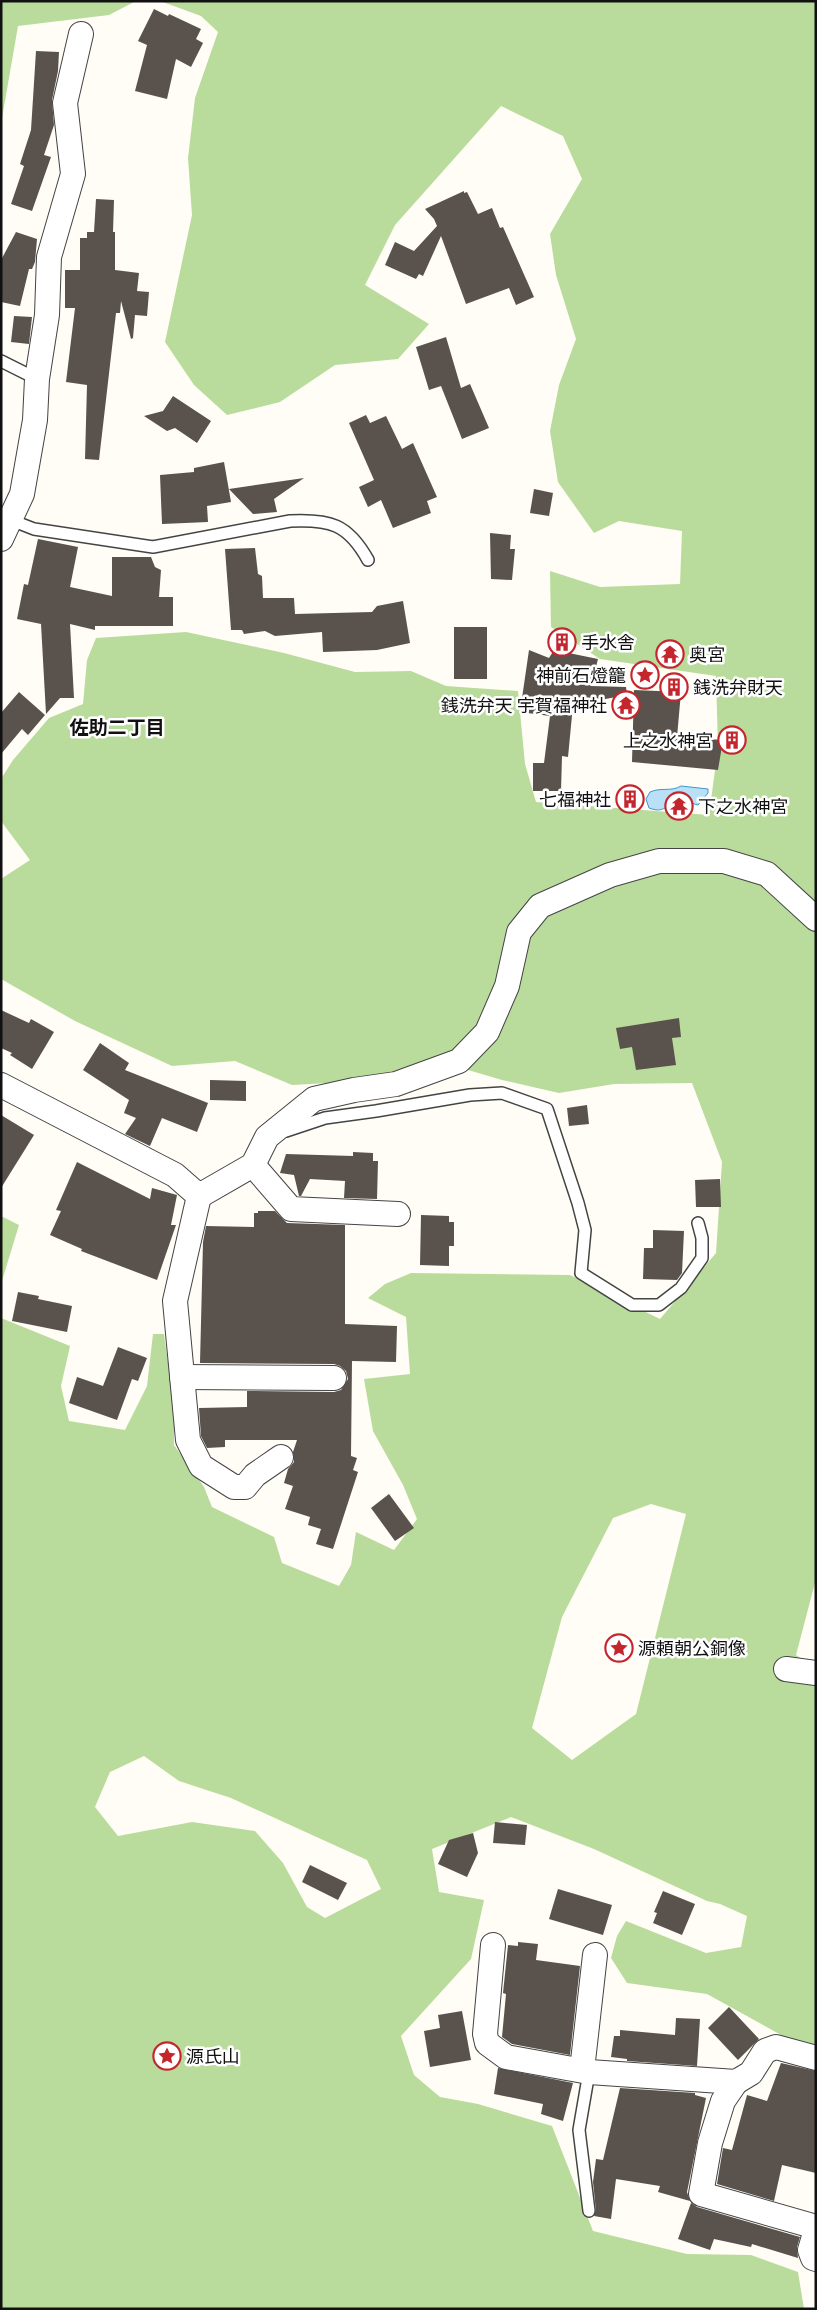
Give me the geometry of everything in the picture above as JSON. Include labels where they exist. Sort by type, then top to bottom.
[{"type":"street","points":[[6,530],[22,494],[35,420],[37,379],[47,315],[49,257],[73,174],[65,103],[81,34]]},
{"type":"street","points":[[281,1457],[256,1475],[245,1486],[234,1486],[201,1466],[188,1440],[175,1301],[199,1196],[253,1165],[268,1137],[314,1099],[354,1090],[396,1084],[459,1061],[487,1032],[507,986],[519,932],[540,906],[610,875],[658,861],[724,861],[767,874],[816,919]]},
{"type":"street","points":[[1,1084],[175,1175],[199,1196]]},
{"type":"street","points":[[253,1165],[291,1208],[398,1214]]},
{"type":"street","points":[[182,1378],[334,1378]]},
{"type":"street","points":[[786,1669],[816,1673]]},
{"type":"street","points":[[493,1945],[485,2034],[486,2044],[506,2057],[586,2072],[736,2082]]},
{"type":"street","points":[[586,2072],[596,1955]]},
{"type":"street","points":[[816,2058],[776,2047],[765,2051],[751,2073],[736,2082],[723,2102],[710,2143],[701,2194],[816,2228],[810,2250],[813,2258],[816,2259]]},
{"type":"lane","points":[[1,361],[37,379]]},
{"type":"lane","points":[[6,530],[34,529],[152,547],[290,521],[310,520],[327,522],[344,528],[357,542],[368,560]]},
{"type":"lane","points":[[268,1137],[325,1118],[470,1094],[502,1093],[547,1109],[585,1230],[581,1273],[632,1305],[659,1305],[681,1288],[702,1258],[702,1238],[698,1223]]},
{"type":"lane","points":[[586,2072],[579,2130],[589,2211]]},
{"type":"green space","points":[[1,1],[136,1],[109,15],[18,26],[1,124]]},
{"type":"green space","points":[[160,1],[816,1],[816,1579],[796,1655],[816,1669],[816,2049],[792,2041],[707,1994],[627,1983],[611,1958],[617,1936],[626,1921],[706,1953],[741,1947],[747,1916],[720,1904],[707,1901],[594,1849],[511,1817],[432,1849],[439,1892],[484,1900],[471,1959],[401,2036],[414,2075],[440,2097],[478,2104],[552,2126],[593,2231],[687,2254],[751,2255],[798,2272],[804,2309],[1,2309],[1,1318],[70,1346],[61,1386],[69,1421],[125,1430],[147,1386],[153,1334],[164,1334],[174,1406],[174,1445],[204,1487],[212,1507],[274,1537],[282,1563],[339,1586],[351,1565],[356,1532],[394,1550],[417,1519],[403,1485],[373,1431],[364,1379],[410,1374],[406,1317],[368,1298],[385,1284],[411,1273],[570,1275],[660,1319],[716,1253],[722,1162],[692,1083],[614,1084],[559,1093],[502,1080],[458,1067],[365,1081],[292,1085],[235,1061],[172,1066],[75,1021],[1,979],[1,879],[30,860],[1,821],[1,779],[13,760],[49,718],[83,704],[87,660],[96,638],[186,632],[284,653],[355,672],[411,671],[446,686],[518,691],[525,764],[536,802],[709,815],[718,748],[716,676],[600,659],[551,627],[550,571],[600,587],[680,584],[682,531],[619,521],[594,533],[558,482],[550,431],[559,385],[576,339],[556,275],[550,234],[582,179],[563,136],[501,106],[395,225],[365,285],[429,324],[398,359],[335,365],[280,402],[227,415],[194,385],[165,342],[192,215],[188,158],[195,98],[218,32],[201,16]],"holes":[[[651,1504],[686,1514],[636,1714],[572,1760],[532,1728],[562,1617],[613,1518]],[[144,1756],[179,1781],[231,1798],[367,1860],[381,1889],[325,1918],[307,1907],[283,1863],[255,1831],[192,1822],[118,1836],[95,1807],[110,1772]]]},
{"type":"green space","points":[[1,1216],[19,1225],[1,1284]]},
{"type":"water","points":[[681,786],[708,789],[708,793],[698,805],[682,799],[660,810],[649,808],[646,799],[650,792]]},
{"type":"building","points":[[154,9],[201,29],[196,39],[203,43],[191,67],[176,59],[167,99],[135,91],[147,45],[138,41]]},
{"type":"building","points":[[36,51],[59,52],[58,71],[52,100],[54,125],[44,155],[51,157],[32,211],[11,204],[24,166],[20,164],[31,130]]},
{"type":"building","points":[[464,191],[464,193],[467,192],[478,214],[492,208],[500,228],[503,227],[534,297],[516,305],[509,288],[466,304],[441,236],[423,276],[419,274],[416,279],[385,265],[395,242],[414,251],[437,226],[434,219],[425,209]]},
{"type":"building","points":[[96,199],[114,200],[115,270],[139,273],[137,291],[149,292],[147,316],[135,315],[133,338],[131,339],[121,301],[120,313],[116,313],[99,460],[85,459],[87,385],[66,382],[75,308],[65,308],[65,270],[80,270],[80,238],[87,238],[87,232],[94,232]]},
{"type":"building","points":[[16,232],[37,239],[35,262],[32,269],[29,269],[20,306],[1,302],[1,260]]},
{"type":"building","points":[[14,316],[32,317],[29,344],[11,342]]},
{"type":"building","points":[[446,337],[461,388],[470,384],[489,428],[462,439],[441,386],[429,390],[416,347]]},
{"type":"building","points":[[173,396],[211,421],[197,443],[175,428],[167,431],[144,416],[163,411]]},
{"type":"building","points":[[366,415],[370,423],[386,416],[402,449],[413,443],[437,497],[427,501],[431,513],[393,528],[381,500],[368,507],[359,487],[374,480],[349,423]]},
{"type":"building","points":[[224,462],[231,502],[207,506],[208,522],[162,524],[160,475],[194,472],[194,468]]},
{"type":"building","points":[[304,478],[274,499],[277,512],[253,514],[229,489]]},
{"type":"building","points":[[534,489],[553,493],[549,516],[530,513]]},
{"type":"building","points":[[490,533],[511,535],[510,549],[515,549],[512,580],[491,579]]},
{"type":"building","points":[[38,539],[78,547],[70,587],[112,596],[112,557],[151,557],[155,567],[161,570],[159,597],[173,597],[173,626],[95,626],[95,630],[70,624],[74,698],[60,698],[46,714],[41,624],[17,619],[24,584],[28,585]]},
{"type":"building","points":[[255,548],[258,574],[262,576],[263,598],[294,598],[295,614],[372,612],[377,606],[403,601],[410,643],[377,650],[323,652],[322,632],[275,636],[265,631],[244,634],[242,630],[231,630],[225,549]]},
{"type":"building","points":[[454,627],[487,627],[487,679],[454,679]]},
{"type":"building","points":[[529,650],[549,658],[554,650],[598,659],[591,686],[626,687],[627,695],[573,705],[568,757],[562,756],[561,791],[533,791],[533,763],[544,763],[550,716],[520,712]]},
{"type":"building","points":[[634,690],[681,692],[677,737],[723,740],[718,770],[632,762]]},
{"type":"building","points":[[19,692],[45,715],[28,735],[22,729],[1,754],[1,713]]},
{"type":"building","points":[[1,1010],[29,1023],[31,1019],[54,1032],[32,1069],[10,1055],[12,1053],[1,1048]]},
{"type":"building","points":[[679,1018],[681,1037],[672,1038],[676,1065],[636,1070],[632,1047],[620,1049],[616,1028]]},
{"type":"building","points":[[100,1043],[129,1063],[125,1070],[208,1103],[197,1132],[162,1118],[150,1146],[125,1134],[136,1118],[124,1113],[129,1100],[83,1070]]},
{"type":"building","points":[[210,1080],[246,1081],[246,1101],[210,1100]]},
{"type":"building","points":[[587,1105],[589,1124],[569,1126],[567,1108]]},
{"type":"building","points":[[1,1115],[34,1135],[1,1188]]},
{"type":"building","points":[[353,1152],[373,1153],[373,1161],[378,1161],[377,1199],[344,1198],[345,1181],[310,1179],[301,1196],[299,1196],[294,1175],[280,1173],[286,1154],[353,1156]]},
{"type":"building","points":[[77,1162],[150,1199],[152,1188],[177,1195],[171,1225],[176,1225],[157,1280],[81,1251],[82,1249],[50,1235],[61,1211],[56,1210]]},
{"type":"building","points":[[720,1179],[721,1207],[696,1207],[695,1180]]},
{"type":"building","points":[[258,1211],[275,1211],[287,1223],[345,1225],[345,1324],[397,1326],[396,1362],[352,1361],[351,1456],[357,1458],[353,1470],[358,1472],[333,1549],[316,1544],[321,1529],[308,1525],[310,1517],[285,1509],[293,1486],[284,1483],[288,1469],[294,1462],[293,1452],[297,1440],[225,1440],[225,1447],[207,1448],[201,1436],[199,1408],[247,1407],[247,1391],[334,1392],[341,1390],[348,1379],[346,1371],[334,1364],[200,1363],[203,1242],[206,1226],[254,1227],[254,1213],[258,1213]]},
{"type":"building","points":[[421,1215],[449,1216],[449,1222],[454,1222],[454,1246],[449,1246],[449,1266],[420,1265]]},
{"type":"building","points":[[653,1230],[684,1231],[682,1273],[677,1280],[643,1279],[644,1248],[653,1248]]},
{"type":"building","points":[[18,1292],[39,1296],[38,1299],[72,1306],[67,1332],[12,1321]]},
{"type":"building","points":[[118,1347],[147,1358],[138,1381],[132,1379],[117,1420],[69,1403],[77,1377],[103,1386]]},
{"type":"building","points":[[389,1494],[414,1528],[395,1541],[371,1508]]},
{"type":"building","points":[[495,1822],[527,1825],[525,1845],[493,1843]]},
{"type":"building","points":[[473,1833],[478,1853],[467,1877],[438,1864],[449,1840]]},
{"type":"building","points":[[310,1865],[347,1883],[338,1900],[302,1882]]},
{"type":"building","points":[[558,1889],[612,1905],[603,1935],[549,1919]]},
{"type":"building","points":[[663,1891],[695,1904],[682,1935],[653,1923],[657,1913],[654,1912]]},
{"type":"building","points":[[518,1942],[538,1944],[536,1960],[580,1966],[570,2055],[512,2044],[502,2037],[506,1994],[503,1993],[508,1945],[518,1946]]},
{"type":"building","points":[[729,2007],[759,2039],[738,2060],[708,2028]]},
{"type":"building","points":[[462,2011],[471,2060],[430,2067],[424,2031],[440,2028],[438,2015]]},
{"type":"building","points":[[676,2018],[700,2019],[697,2066],[627,2061],[627,2059],[611,2057],[614,2036],[620,2036],[620,2030],[675,2035]]},
{"type":"building","points":[[781,2063],[816,2071],[816,2173],[782,2165],[774,2201],[717,2184],[723,2148],[732,2150],[747,2095],[767,2101]]},
{"type":"building","points":[[498,2068],[573,2083],[563,2121],[541,2114],[543,2104],[494,2094]]},
{"type":"building","points":[[620,2088],[695,2093],[695,2095],[706,2098],[687,2192],[690,2201],[658,2192],[660,2186],[616,2179],[611,2219],[594,2216],[596,2211],[593,2182],[596,2159],[603,2160]]},
{"type":"building","points":[[691,2203],[697,2207],[800,2237],[797,2247],[798,2258],[752,2244],[751,2247],[714,2239],[710,2250],[678,2239]]},
{"type":"place","name":"手水舎","points":[[562,642]]},
{"type":"place","name":"奥宮","points":[[670,654]]},
{"type":"place","name":"神前石燈籠","points":[[645,675]]},
{"type":"place","name":"銭洗弁財天","points":[[674,687]]},
{"type":"place","name":"銭洗弁天 宇賀福神社","points":[[626,705]]},
{"type":"place","name":"上之水神宮","points":[[732,740]]},
{"type":"place","name":"七福神社","points":[[630,799]]},
{"type":"place","name":"下之水神宮","points":[[679,806]]},
{"type":"place","name":"源頼朝公銅像","points":[[619,1648]]},
{"type":"place","name":"源氏山","points":[[167,2056]]},
{"type":"district","name":"佐助二丁目","points":[[117,727]]}]
